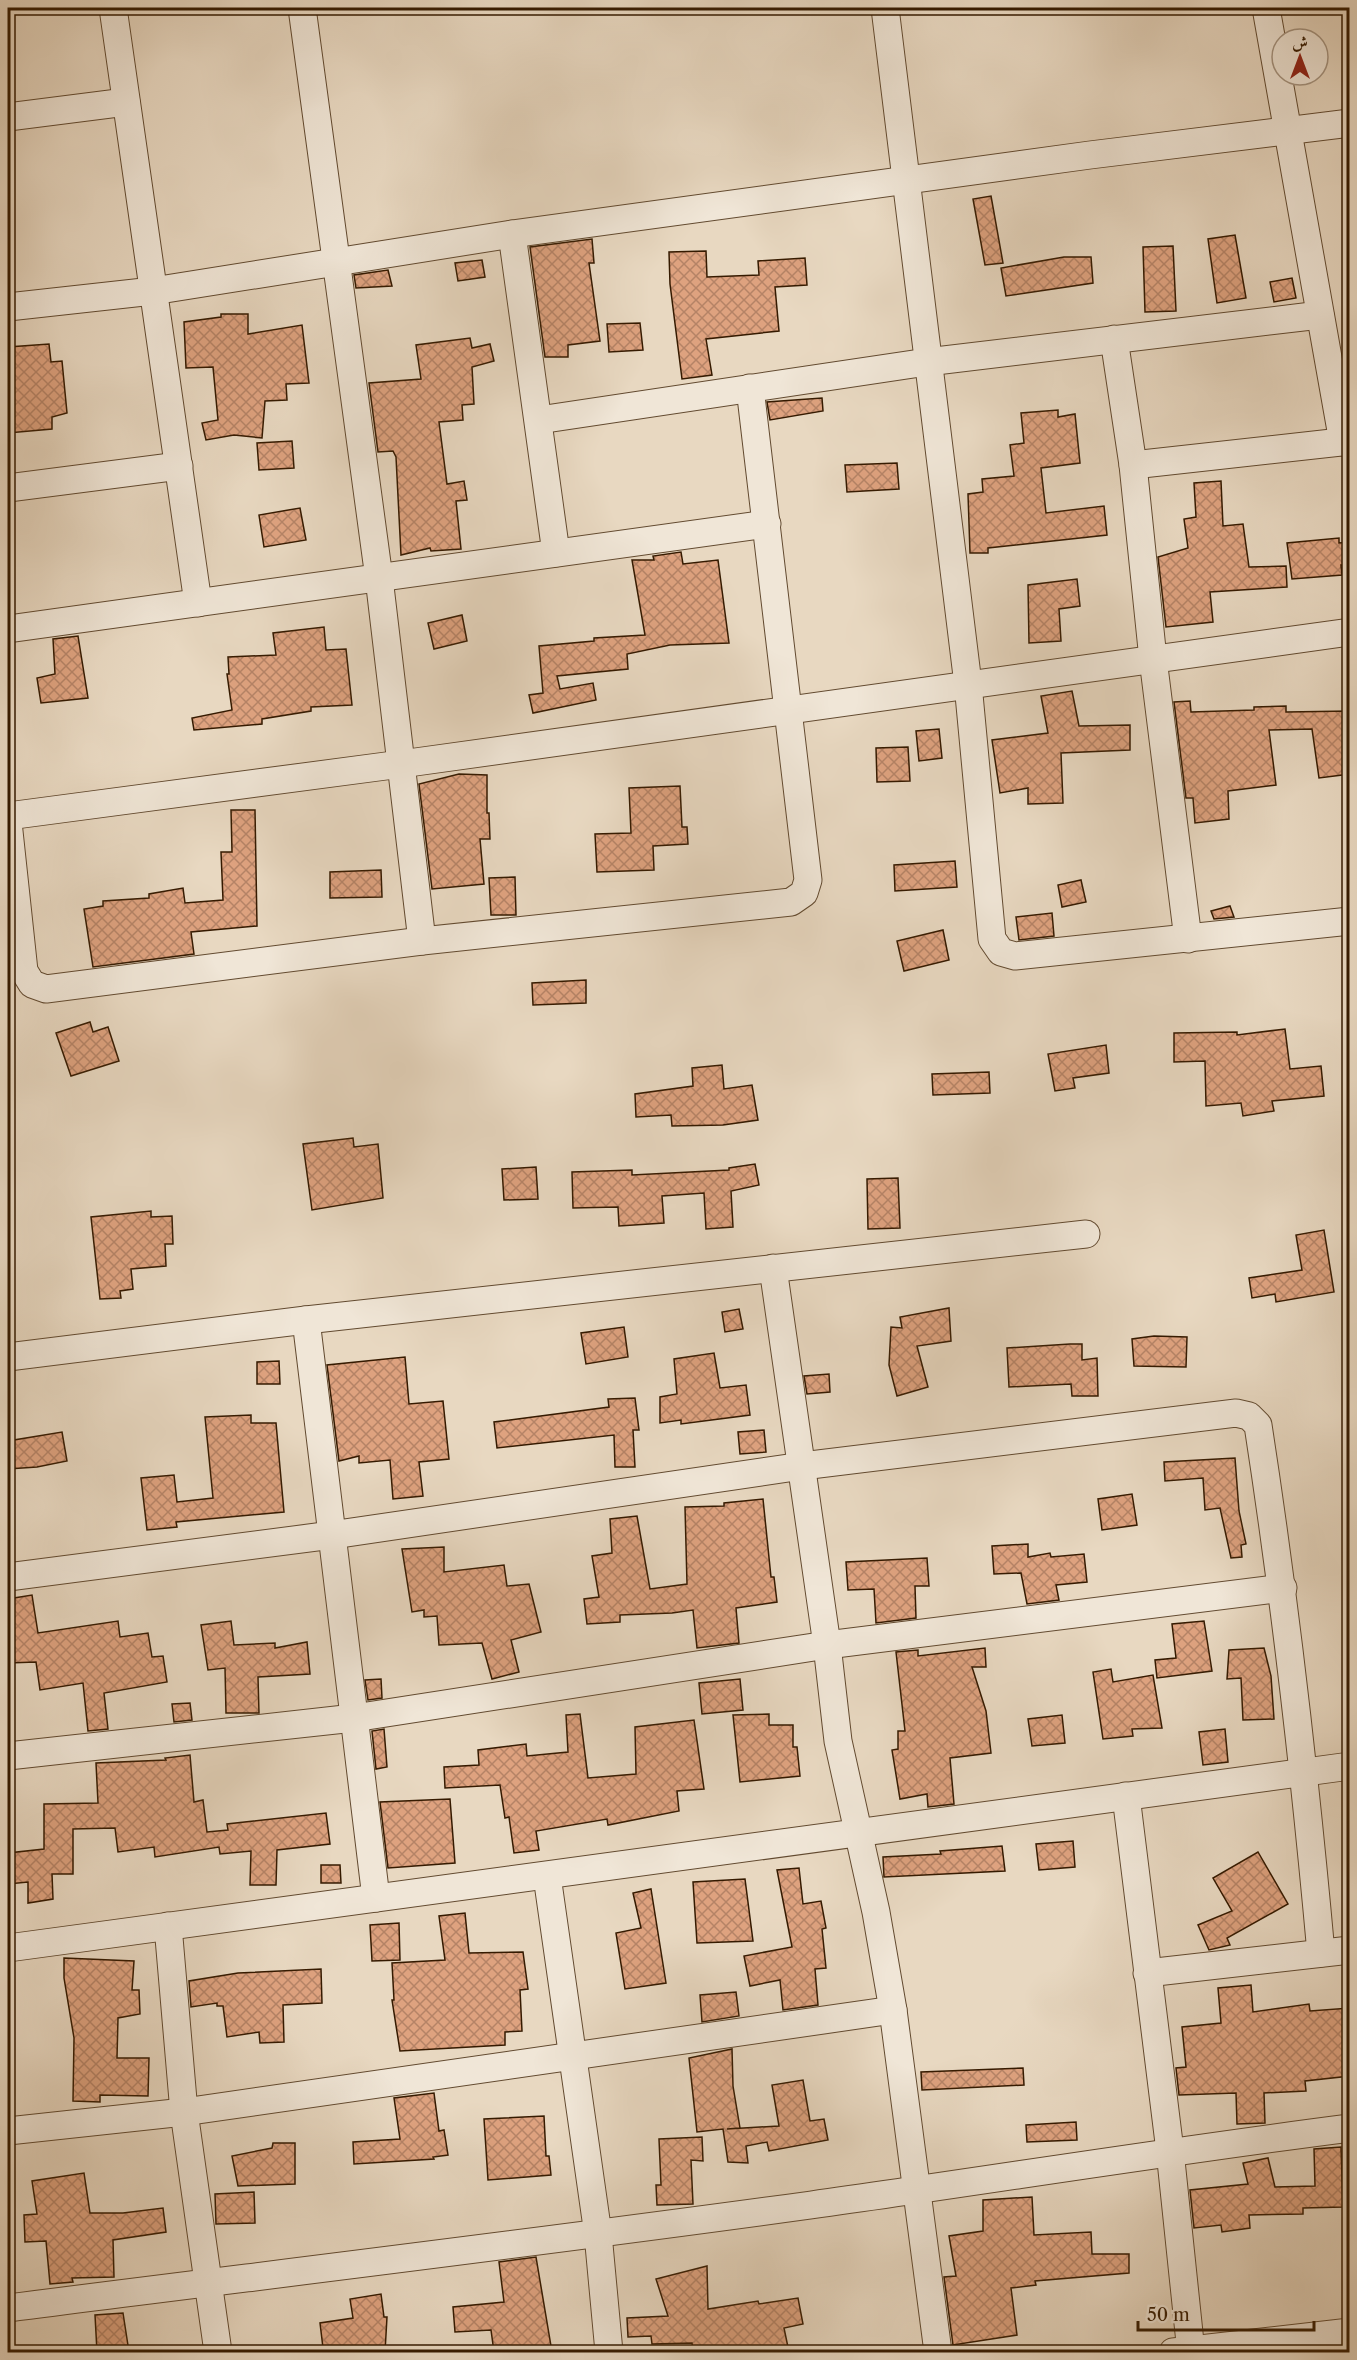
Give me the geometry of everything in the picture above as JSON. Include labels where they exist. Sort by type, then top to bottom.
[{"type":"street","points":[[113,8],[198,603]]},
{"type":"street","points":[[302,8],[379,578],[422,941]]},
{"type":"street","points":[[885,8],[968,684],[992,939],[1001,952],[1016,956],[1350,921]]},
{"type":"street","points":[[1133,465],[1346,441],[1286,132],[1266,8]]},
{"type":"street","points":[[8,117],[126,102]]},
{"type":"street","points":[[8,307],[153,291],[336,264],[512,234],[1090,155],[1350,123]]},
{"type":"street","points":[[512,234],[556,553]]},
{"type":"street","points":[[539,420],[927,362],[1320,315]]},
{"type":"street","points":[[1114,339],[1133,465],[1153,659],[1188,939]]},
{"type":"street","points":[[8,822],[24,971],[32,984],[46,989],[422,941],[791,902],[804,893],[808,880],[750,388]]},
{"type":"street","points":[[8,488],[178,466]]},
{"type":"street","points":[[8,629],[767,524]]},
{"type":"street","points":[[8,816],[401,764],[1350,632]]},
{"type":"street","points":[[8,1357],[306,1320],[1086,1234]]},
{"type":"street","points":[[773,1268],[828,1645],[838,1740],[876,1912],[893,2010],[938,2352]]},
{"type":"street","points":[[306,1320],[376,1898]]},
{"type":"street","points":[[8,1577],[332,1535],[802,1466],[1236,1413],[1249,1416],[1258,1425],[1283,1588],[1304,1772],[1321,1953]]},
{"type":"street","points":[[8,1756],[354,1718],[828,1645],[1283,1588]]},
{"type":"street","points":[[8,1948],[1350,1766]]},
{"type":"street","points":[[1126,1796],[1170,2151],[1185,2352],[1350,2332]]},
{"type":"street","points":[[547,1876],[571,2058],[598,2234],[609,2352]]},
{"type":"street","points":[[168,1926],[184,2112],[218,2352]]},
{"type":"street","points":[[1147,1973],[1350,1950]]},
{"type":"street","points":[[8,2131],[184,2112],[893,2010]]},
{"type":"street","points":[[8,2308],[598,2234],[917,2190],[1170,2151],[1350,2128]]},
{"type":"building","points":[[991,196],[1003,263],[985,265],[973,199]]},
{"type":"building","points":[[1235,235],[1246,298],[1217,303],[1208,239]]},
{"type":"building","points":[[592,239],[594,263],[589,263],[600,341],[568,345],[568,357],[545,357],[530,247]]},
{"type":"building","points":[[1173,246],[1176,311],[1145,312],[1143,247]]},
{"type":"building","points":[[706,251],[707,277],[759,275],[758,261],[805,258],[807,285],[775,287],[779,331],[706,339],[712,375],[682,379],[670,284],[669,252]]},
{"type":"building","points":[[1064,257],[1091,257],[1093,283],[1006,296],[1001,268]]},
{"type":"building","points":[[482,260],[485,277],[458,281],[455,263]]},
{"type":"building","points":[[388,270],[392,286],[356,288],[354,275]]},
{"type":"building","points":[[1292,278],[1296,298],[1274,302],[1270,282]]},
{"type":"building","points":[[221,314],[248,314],[248,334],[302,325],[309,383],[286,384],[287,400],[265,401],[262,438],[234,435],[206,440],[202,423],[218,420],[213,367],[186,368],[184,322],[221,317]]},
{"type":"building","points":[[640,323],[643,350],[609,352],[607,324]]},
{"type":"building","points":[[470,338],[472,348],[490,344],[494,361],[472,367],[474,404],[462,405],[463,420],[439,422],[447,484],[464,481],[467,500],[456,501],[461,549],[431,551],[430,548],[401,555],[396,457],[393,451],[378,452],[369,383],[421,379],[416,345]]},
{"type":"building","points":[[49,344],[51,362],[62,361],[67,413],[52,417],[52,429],[8,433],[8,347]]},
{"type":"building","points":[[822,398],[823,411],[770,420],[767,402]]},
{"type":"building","points":[[1058,410],[1058,417],[1075,414],[1080,463],[1041,468],[1046,513],[1104,506],[1107,535],[988,548],[988,553],[970,553],[968,494],[983,492],[982,479],[1014,476],[1010,445],[1024,443],[1021,413]]},
{"type":"building","points":[[292,441],[294,468],[259,470],[257,443]]},
{"type":"building","points":[[897,463],[899,489],[847,492],[845,465]]},
{"type":"building","points":[[1221,481],[1223,526],[1243,524],[1249,567],[1286,566],[1287,587],[1210,592],[1213,622],[1166,627],[1158,557],[1188,548],[1184,519],[1196,517],[1194,483]]},
{"type":"building","points":[[300,508],[306,540],[264,547],[259,515]]},
{"type":"building","points":[[1339,538],[1339,543],[1350,542],[1350,565],[1341,565],[1342,575],[1292,579],[1287,543]]},
{"type":"building","points":[[681,552],[683,564],[718,560],[729,643],[670,645],[627,654],[628,669],[557,676],[560,689],[593,683],[596,700],[533,713],[529,695],[543,693],[539,646],[594,641],[594,638],[645,635],[632,560],[654,560],[653,556]]},
{"type":"building","points":[[1077,579],[1080,606],[1059,609],[1061,641],[1029,643],[1028,585]]},
{"type":"building","points":[[462,615],[467,641],[434,649],[428,623]]},
{"type":"building","points":[[324,627],[326,650],[346,649],[352,705],[311,707],[311,711],[262,719],[262,724],[194,730],[192,718],[232,710],[227,674],[229,674],[228,657],[276,655],[273,633]]},
{"type":"building","points":[[78,636],[88,698],[41,703],[37,678],[55,674],[53,639]]},
{"type":"building","points":[[1072,691],[1079,726],[1130,725],[1130,750],[1061,753],[1063,803],[1028,804],[1028,788],[1000,793],[992,740],[1048,733],[1041,696]]},
{"type":"building","points":[[1190,701],[1191,712],[1254,710],[1254,707],[1286,706],[1286,712],[1350,711],[1350,774],[1319,778],[1312,729],[1269,730],[1276,785],[1228,791],[1229,819],[1195,823],[1193,798],[1186,798],[1174,702]]},
{"type":"building","points":[[939,729],[942,758],[919,761],[916,731]]},
{"type":"building","points":[[908,747],[910,781],[877,782],[876,748]]},
{"type":"building","points":[[459,774],[487,775],[490,839],[480,839],[484,884],[432,889],[419,784]]},
{"type":"building","points":[[680,786],[682,827],[687,827],[688,844],[653,846],[654,870],[597,872],[595,834],[631,833],[629,788]]},
{"type":"building","points":[[231,810],[255,810],[257,926],[191,932],[194,954],[93,967],[84,909],[103,906],[103,901],[149,898],[149,894],[183,888],[185,903],[223,900],[221,852],[232,852]]},
{"type":"building","points":[[955,861],[957,887],[895,891],[894,865]]},
{"type":"building","points":[[381,870],[382,897],[330,898],[330,872]]},
{"type":"building","points":[[515,877],[516,915],[491,915],[489,878]]},
{"type":"building","points":[[1081,880],[1086,902],[1062,907],[1058,885]]},
{"type":"building","points":[[1230,906],[1234,917],[1214,919],[1211,911]]},
{"type":"building","points":[[1052,913],[1054,936],[1019,940],[1016,917]]},
{"type":"building","points":[[943,930],[949,960],[904,971],[897,941]]},
{"type":"building","points":[[586,980],[586,1003],[533,1005],[532,983]]},
{"type":"building","points":[[90,1022],[93,1032],[108,1027],[119,1061],[71,1076],[56,1033]]},
{"type":"building","points":[[1285,1029],[1290,1069],[1321,1066],[1324,1096],[1272,1101],[1274,1111],[1243,1116],[1241,1103],[1206,1106],[1205,1061],[1174,1062],[1174,1033],[1237,1032],[1237,1035]]},
{"type":"building","points":[[1106,1045],[1109,1073],[1073,1078],[1075,1088],[1055,1091],[1048,1054]]},
{"type":"building","points":[[722,1065],[724,1089],[752,1085],[758,1120],[723,1125],[672,1126],[671,1115],[636,1117],[635,1094],[693,1086],[692,1068]]},
{"type":"building","points":[[989,1072],[990,1093],[933,1095],[932,1074]]},
{"type":"building","points":[[353,1138],[354,1147],[378,1144],[383,1198],[312,1210],[303,1144]]},
{"type":"building","points":[[755,1164],[759,1185],[731,1191],[733,1227],[706,1229],[704,1193],[662,1196],[664,1223],[619,1226],[618,1207],[573,1208],[572,1172],[632,1170],[632,1175],[729,1170],[729,1168]]},
{"type":"building","points":[[536,1167],[538,1199],[504,1200],[502,1169]]},
{"type":"building","points":[[898,1178],[900,1228],[868,1229],[867,1179]]},
{"type":"building","points":[[151,1211],[151,1217],[172,1216],[173,1244],[165,1244],[166,1266],[131,1269],[133,1289],[120,1291],[121,1298],[100,1299],[91,1217]]},
{"type":"building","points":[[1324,1230],[1334,1292],[1276,1302],[1275,1294],[1252,1298],[1249,1278],[1302,1270],[1296,1235]]},
{"type":"building","points":[[949,1308],[951,1341],[917,1346],[928,1387],[897,1396],[889,1365],[891,1327],[902,1328],[900,1317]]},
{"type":"building","points":[[739,1309],[743,1329],[725,1332],[722,1312]]},
{"type":"building","points":[[624,1327],[628,1357],[586,1364],[581,1333]]},
{"type":"building","points":[[1154,1336],[1187,1337],[1186,1367],[1134,1366],[1132,1339]]},
{"type":"building","points":[[1082,1344],[1082,1360],[1097,1358],[1098,1396],[1072,1396],[1071,1384],[1009,1387],[1007,1348]]},
{"type":"building","points":[[714,1353],[720,1388],[746,1385],[750,1415],[681,1424],[681,1420],[660,1423],[660,1397],[677,1394],[674,1359]]},
{"type":"building","points":[[405,1357],[409,1404],[443,1401],[449,1459],[419,1462],[423,1496],[393,1499],[390,1460],[359,1463],[359,1456],[339,1461],[327,1365]]},
{"type":"building","points":[[279,1361],[280,1384],[257,1384],[257,1362]]},
{"type":"building","points":[[829,1374],[830,1392],[807,1394],[804,1376]]},
{"type":"building","points":[[635,1398],[639,1430],[633,1430],[635,1467],[615,1467],[614,1435],[497,1448],[494,1422],[609,1407],[608,1399]]},
{"type":"building","points":[[251,1415],[251,1423],[276,1423],[284,1512],[176,1522],[177,1527],[147,1530],[141,1478],[174,1475],[177,1502],[213,1498],[205,1417]]},
{"type":"building","points":[[764,1430],[766,1452],[740,1454],[738,1432]]},
{"type":"building","points":[[62,1432],[67,1461],[37,1467],[8,1469],[8,1441]]},
{"type":"building","points":[[1235,1458],[1239,1511],[1246,1544],[1241,1545],[1242,1557],[1231,1558],[1220,1508],[1205,1510],[1203,1478],[1165,1481],[1164,1462]]},
{"type":"building","points":[[1132,1494],[1137,1525],[1102,1530],[1098,1499]]},
{"type":"building","points":[[763,1499],[771,1577],[774,1577],[777,1602],[736,1608],[739,1643],[697,1648],[693,1610],[620,1615],[620,1622],[587,1624],[584,1599],[599,1597],[592,1556],[612,1553],[610,1519],[637,1516],[650,1589],[687,1584],[685,1507],[724,1506],[724,1503]]},
{"type":"building","points":[[1028,1544],[1028,1557],[1050,1553],[1051,1557],[1084,1554],[1087,1582],[1056,1585],[1059,1600],[1027,1604],[1021,1573],[994,1574],[992,1546]]},
{"type":"building","points":[[444,1547],[444,1572],[504,1565],[507,1586],[529,1584],[541,1632],[511,1640],[519,1672],[492,1679],[482,1643],[439,1645],[437,1616],[424,1617],[424,1610],[412,1612],[402,1549]]},
{"type":"building","points":[[927,1558],[929,1586],[915,1586],[916,1618],[876,1623],[874,1589],[848,1590],[846,1562]]},
{"type":"building","points":[[32,1595],[38,1633],[118,1621],[120,1637],[148,1633],[152,1657],[163,1656],[167,1682],[104,1693],[108,1729],[88,1731],[83,1683],[40,1690],[36,1662],[8,1663],[8,1599]]},
{"type":"building","points":[[231,1621],[234,1645],[275,1643],[275,1648],[307,1642],[310,1674],[258,1677],[259,1713],[226,1713],[225,1668],[208,1670],[201,1625]]},
{"type":"building","points":[[1204,1621],[1212,1671],[1157,1678],[1155,1660],[1176,1658],[1172,1624]]},
{"type":"building","points":[[985,1648],[986,1667],[972,1667],[986,1711],[991,1753],[950,1758],[954,1804],[928,1807],[927,1794],[900,1799],[892,1750],[898,1749],[898,1731],[905,1731],[896,1652],[918,1650],[918,1656]]},
{"type":"building","points":[[1264,1648],[1271,1676],[1274,1719],[1243,1720],[1241,1678],[1227,1679],[1229,1650]]},
{"type":"building","points":[[1111,1669],[1113,1682],[1153,1675],[1162,1728],[1132,1729],[1133,1736],[1103,1739],[1093,1672]]},
{"type":"building","points":[[381,1679],[382,1698],[368,1700],[365,1680]]},
{"type":"building","points":[[740,1679],[743,1710],[702,1714],[699,1683]]},
{"type":"building","points":[[190,1703],[192,1720],[174,1722],[172,1704]]},
{"type":"building","points":[[580,1714],[588,1778],[636,1774],[635,1727],[694,1720],[704,1789],[677,1791],[679,1811],[608,1825],[607,1819],[536,1831],[539,1850],[514,1853],[509,1817],[505,1818],[500,1785],[445,1788],[444,1767],[479,1765],[478,1750],[526,1744],[527,1756],[568,1752],[566,1715]]},
{"type":"building","points":[[769,1714],[769,1725],[793,1725],[793,1747],[797,1747],[800,1776],[740,1782],[733,1715]]},
{"type":"building","points":[[1062,1715],[1065,1743],[1032,1746],[1028,1719]]},
{"type":"building","points":[[384,1729],[387,1767],[376,1769],[372,1731]]},
{"type":"building","points":[[1225,1729],[1228,1762],[1203,1765],[1199,1732]]},
{"type":"building","points":[[190,1755],[194,1802],[203,1800],[207,1832],[228,1830],[227,1824],[326,1813],[330,1844],[277,1850],[276,1885],[250,1885],[251,1851],[220,1854],[219,1847],[155,1857],[154,1847],[118,1852],[115,1828],[73,1829],[73,1874],[52,1874],[53,1899],[28,1903],[28,1882],[8,1884],[8,1853],[44,1849],[44,1804],[98,1803],[96,1763],[166,1760],[165,1758]]},
{"type":"building","points":[[450,1799],[455,1863],[388,1868],[380,1802]]},
{"type":"building","points":[[1073,1841],[1075,1867],[1039,1870],[1036,1844]]},
{"type":"building","points":[[1002,1846],[1005,1871],[884,1877],[883,1857],[941,1854],[940,1851]]},
{"type":"building","points":[[1258,1852],[1288,1904],[1227,1938],[1230,1945],[1209,1950],[1198,1925],[1232,1911],[1213,1878]]},
{"type":"building","points":[[321,1865],[340,1865],[341,1883],[321,1883]]},
{"type":"building","points":[[799,1868],[803,1904],[821,1901],[826,1928],[822,1929],[826,1968],[815,1969],[818,2005],[783,2010],[780,1980],[750,1986],[744,1956],[792,1947],[777,1870]]},
{"type":"building","points":[[745,1879],[753,1941],[697,1943],[693,1882]]},
{"type":"building","points":[[651,1889],[666,1983],[625,1989],[616,1933],[641,1928],[633,1893]]},
{"type":"building","points":[[465,1913],[469,1953],[523,1952],[528,1989],[520,1990],[522,2031],[505,2032],[505,2045],[400,2051],[392,2000],[394,2000],[392,1963],[445,1960],[439,1916]]},
{"type":"building","points":[[399,1923],[400,1960],[372,1961],[370,1925]]},
{"type":"building","points":[[64,1958],[134,1961],[132,1990],[139,1990],[140,2014],[118,2018],[117,2058],[149,2058],[148,2096],[100,2095],[100,2102],[73,2101],[74,2038],[64,1978]]},
{"type":"building","points":[[321,1969],[322,2003],[283,2005],[284,2042],[260,2043],[259,2032],[227,2037],[223,2006],[217,2006],[217,2003],[191,2007],[189,1981],[238,1973]]},
{"type":"building","points":[[1251,1985],[1253,2012],[1309,2004],[1310,2011],[1350,2008],[1350,2076],[1305,2081],[1306,2091],[1264,2093],[1265,2123],[1237,2124],[1236,2093],[1179,2095],[1176,2068],[1186,2067],[1182,2027],[1221,2023],[1218,1988]]},
{"type":"building","points":[[736,1992],[739,2016],[702,2022],[700,1995]]},
{"type":"building","points":[[732,2049],[733,2086],[740,2128],[727,2129],[779,2126],[772,2085],[803,2080],[810,2121],[824,2119],[828,2140],[769,2151],[767,2142],[746,2146],[748,2163],[728,2162],[723,2129],[697,2132],[689,2058]]},
{"type":"building","points":[[1023,2068],[1024,2085],[922,2090],[921,2072]]},
{"type":"building","points":[[434,2093],[439,2131],[444,2130],[448,2155],[433,2157],[434,2159],[354,2164],[353,2142],[400,2139],[394,2098]]},
{"type":"building","points":[[544,2116],[546,2156],[549,2156],[551,2175],[488,2180],[484,2119]]},
{"type":"building","points":[[1076,2122],[1077,2140],[1027,2142],[1026,2125]]},
{"type":"building","points":[[702,2137],[703,2161],[691,2160],[693,2204],[657,2205],[656,2185],[661,2185],[659,2139]]},
{"type":"building","points":[[273,2143],[295,2143],[295,2184],[238,2186],[232,2156],[272,2148]]},
{"type":"building","points":[[1341,2147],[1343,2207],[1303,2208],[1303,2214],[1249,2215],[1250,2228],[1222,2232],[1221,2225],[1194,2228],[1190,2190],[1248,2184],[1243,2163],[1268,2158],[1275,2187],[1315,2186],[1314,2149]]},
{"type":"building","points":[[84,2173],[90,2213],[123,2213],[163,2208],[166,2232],[113,2240],[114,2277],[72,2278],[73,2282],[50,2284],[46,2241],[25,2242],[24,2215],[37,2214],[32,2181]]},
{"type":"building","points":[[254,2192],[255,2223],[216,2224],[215,2194]]},
{"type":"building","points":[[1032,2197],[1034,2235],[1091,2232],[1092,2254],[1129,2254],[1129,2273],[1035,2281],[1036,2285],[1011,2288],[1017,2335],[953,2345],[944,2277],[956,2276],[949,2236],[983,2231],[983,2200]]},
{"type":"building","points":[[536,2257],[552,2352],[494,2352],[491,2330],[455,2332],[453,2307],[504,2302],[499,2262]]},
{"type":"building","points":[[707,2266],[708,2309],[758,2301],[759,2304],[798,2298],[803,2324],[784,2328],[789,2352],[693,2352],[692,2343],[652,2344],[651,2336],[628,2337],[627,2318],[668,2316],[656,2279]]},
{"type":"building","points":[[381,2294],[384,2317],[387,2317],[385,2352],[331,2352],[330,2347],[323,2348],[320,2323],[353,2318],[350,2299]]},
{"type":"building","points":[[123,2313],[129,2352],[97,2352],[95,2315]]}]
